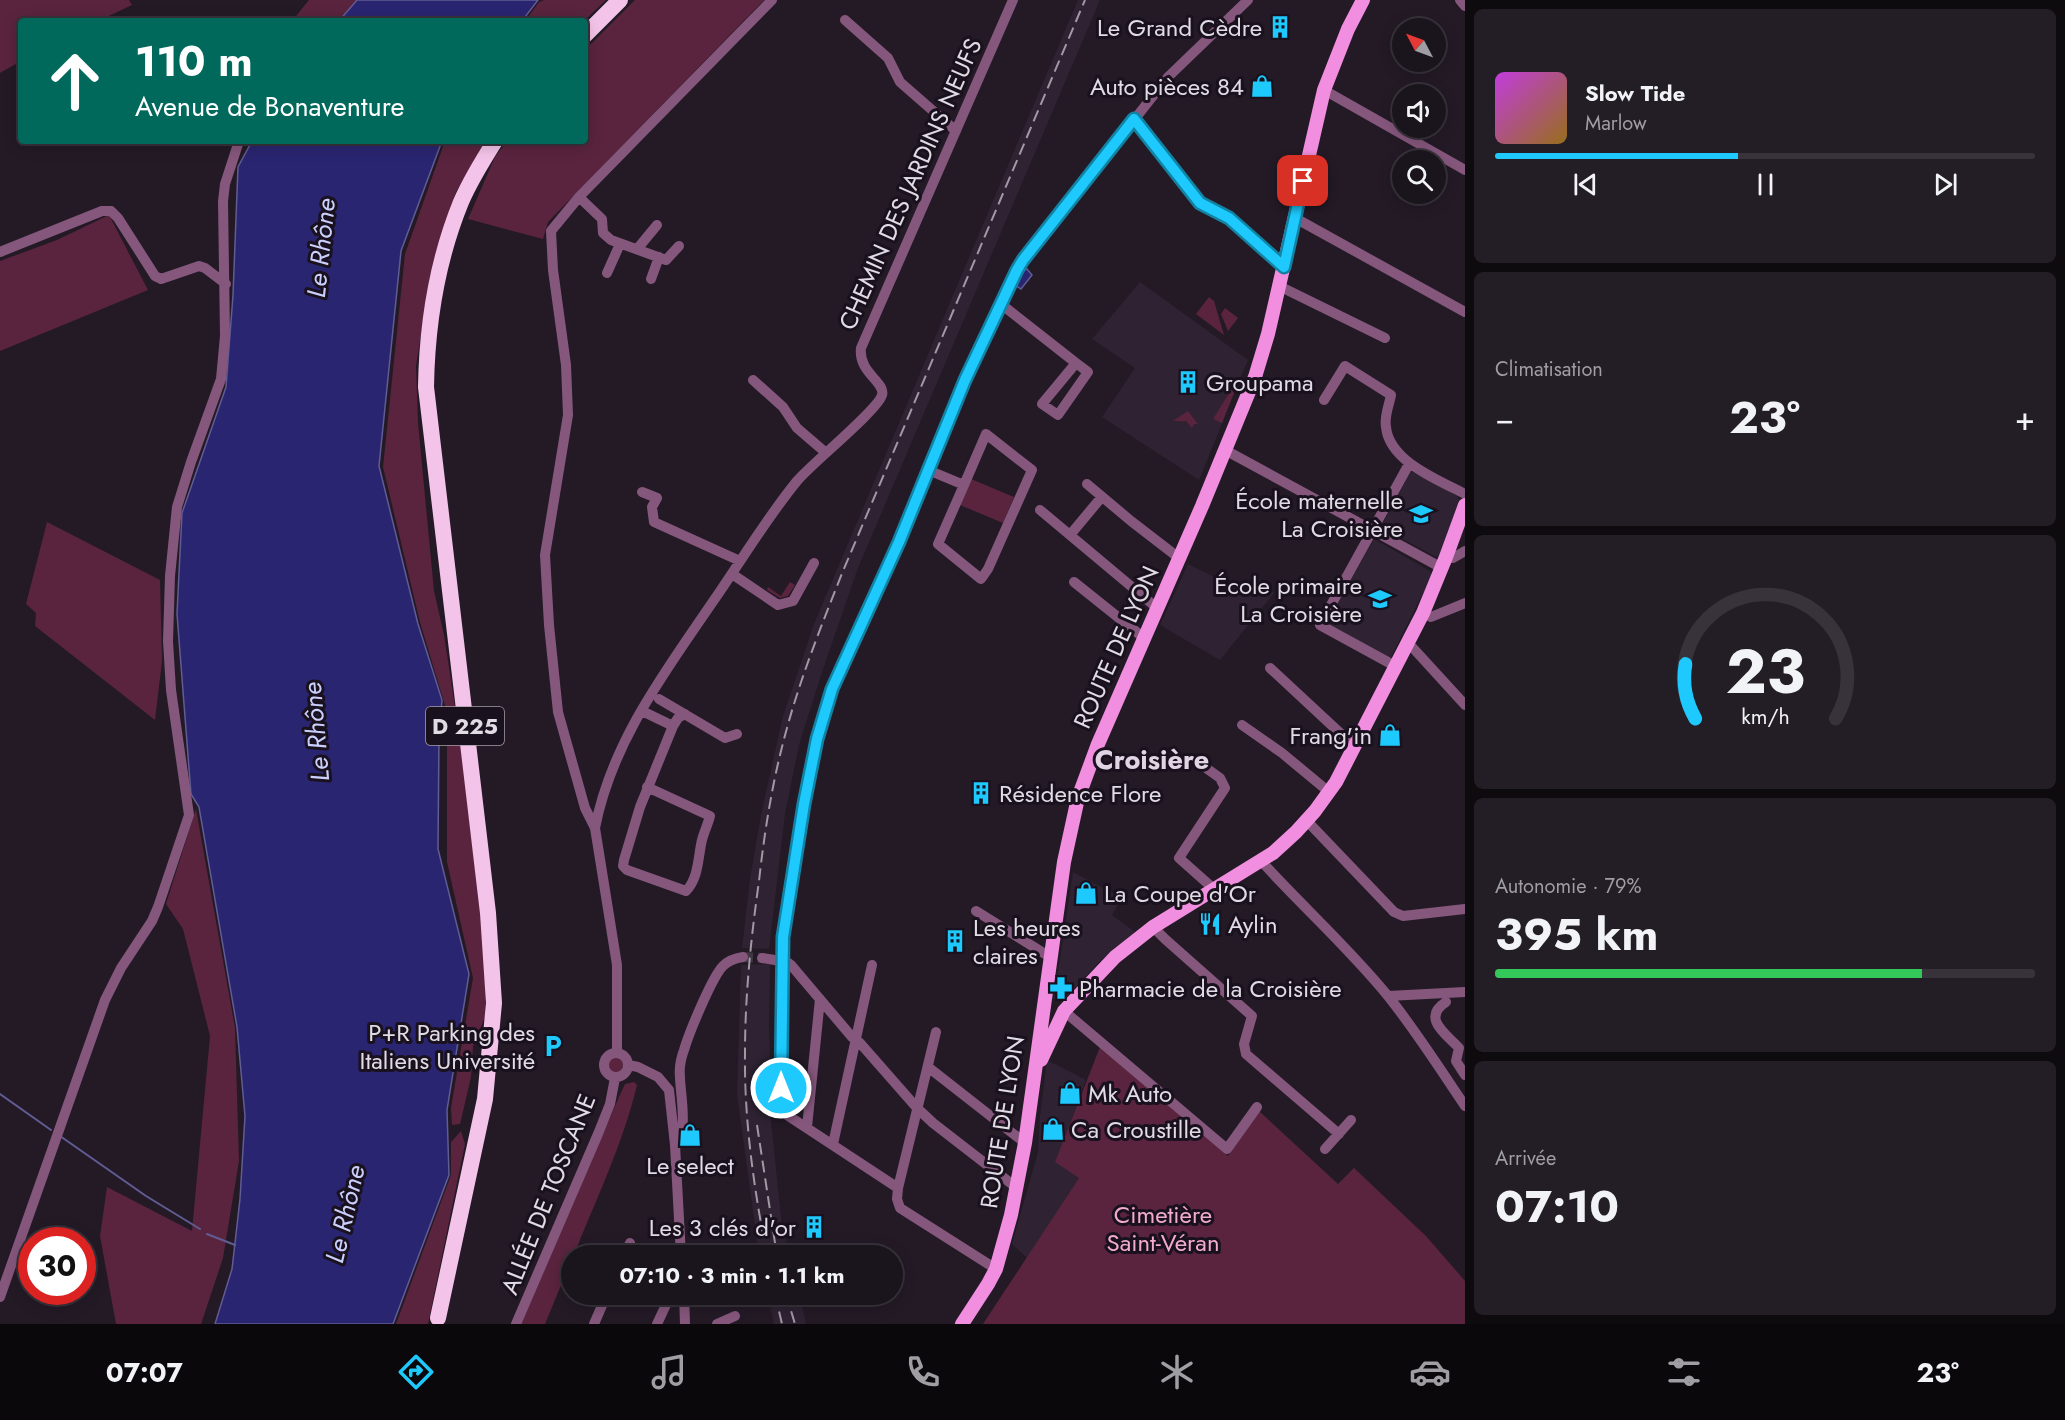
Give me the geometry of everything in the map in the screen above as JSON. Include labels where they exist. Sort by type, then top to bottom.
[{"type":"highway","points":[[588,32],[620,0]]},
{"type":"highway","name":"D 225","points":[[438,1322],[485,1099],[494,1003],[488,913],[426,387],[427,352],[431,310],[448,240],[462,200],[493,144]]},
{"type":"main road","name":"ROUTE DE LYON","points":[[962,1324],[996,1269],[1017,1188],[1064,862],[1078,798],[1098,744],[1226,450],[1263,354],[1324,90],[1347,29],[1363,0]]},
{"type":"main road","points":[[1033,1082],[1046,1047],[1064,1011],[1100,971],[1153,927],[1262,862],[1307,821],[1329,792],[1423,613],[1465,505]]},
{"type":"main road","points":[[1042,1011],[1064,1011]]},
{"type":"street","points":[[616,1053],[617,965],[595,828],[585,807],[558,712],[549,625],[545,555],[568,415],[566,365],[553,270],[551,231],[579,197],[772,0]]},
{"type":"street","name":"CHEMIN DES JARDINS NEUFS","points":[[595,828],[610,773],[669,664],[796,482],[879,403],[883,391],[865,369],[862,363],[861,348],[1013,0]]},
{"type":"street","points":[[898,1188],[781,1109],[783,937],[804,804],[817,739],[832,689],[850,653],[965,380],[1023,260],[1167,77],[1248,0]]},
{"type":"street","points":[[1460,0],[1465,6]]},
{"type":"street","points":[[845,20],[888,58],[900,82],[956,131]]},
{"type":"street","points":[[1324,90],[1424,150]]},
{"type":"street","points":[[1134,119],[1200,203],[1229,218],[1284,267]]},
{"type":"street","points":[[0,1297],[105,1000],[121,968],[152,921],[189,815],[171,690],[168,641],[170,576],[177,507],[221,379],[226,284],[223,201],[225,184],[238,144]]},
{"type":"street","points":[[1446,162],[1465,170]]},
{"type":"street","points":[[579,197],[602,219],[603,233],[611,240],[666,260],[679,246]]},
{"type":"street","points":[[0,252],[102,211],[111,211],[118,218],[155,276],[161,279],[199,266],[226,284]]},
{"type":"street","points":[[1295,218],[1465,312]]},
{"type":"street","points":[[638,249],[657,225]]},
{"type":"street","points":[[607,273],[620,244]]},
{"type":"street","points":[[651,279],[659,257]]},
{"type":"street","points":[[1279,286],[1385,338]]},
{"type":"street","points":[[1001,304],[1088,372],[1058,415],[1042,404],[1076,363]]},
{"type":"street","points":[[1324,400],[1345,366],[1391,395],[1385,417],[1386,429],[1390,443],[1397,453],[1409,464],[1465,494]]},
{"type":"street","points":[[753,380],[783,407],[797,428],[825,452]]},
{"type":"street","points":[[986,434],[1032,470],[988,569],[981,579],[938,544],[964,485],[986,434]]},
{"type":"street","points":[[1226,450],[1372,529],[1444,562],[1465,551]]},
{"type":"street","points":[[1395,666],[1320,625],[1409,464]]},
{"type":"street","points":[[928,470],[964,485]]},
{"type":"street","points":[[1087,484],[1179,558]]},
{"type":"street","points":[[642,492],[657,498],[652,507],[654,522],[740,561]]},
{"type":"street","points":[[1070,535],[1100,499]]},
{"type":"street","points":[[1040,510],[1157,608]]},
{"type":"street","points":[[732,574],[778,605],[793,601],[814,563]]},
{"type":"street","points":[[1074,582],[1144,638]]},
{"type":"street","points":[[1423,613],[1431,616],[1465,603]]},
{"type":"street","points":[[1406,645],[1413,648],[1465,705]]},
{"type":"street","points":[[1270,668],[1354,746]]},
{"type":"street","points":[[659,699],[725,738],[737,734]]},
{"type":"street","points":[[642,711],[673,726]]},
{"type":"street","points":[[647,787],[710,816],[703,836],[697,870],[690,888],[684,892],[627,870],[624,860],[647,787],[673,726],[678,718],[685,714]]},
{"type":"street","points":[[1242,725],[1282,753],[1329,792]]},
{"type":"street","points":[[1199,763],[1220,778],[1225,788],[1179,858],[1215,890]]},
{"type":"street","points":[[1307,821],[1394,912],[1403,916],[1465,909]]},
{"type":"street","points":[[1262,862],[1388,996],[1415,1031],[1465,1106]]},
{"type":"street","points":[[976,911],[1050,957]]},
{"type":"street","points":[[1153,927],[1252,1016],[1244,1044],[1246,1054],[1338,1134]]},
{"type":"street","points":[[675,1142],[682,1134],[683,1107],[680,1068],[684,1050],[717,974],[727,963],[743,957]]},
{"type":"street","points":[[762,958],[791,965],[917,1108],[1017,1188]]},
{"type":"street","points":[[833,1144],[872,965]]},
{"type":"street","points":[[1388,996],[1465,992]]},
{"type":"street","points":[[807,1127],[820,999]]},
{"type":"street","points":[[1446,1002],[1438,1007],[1435,1013],[1438,1026],[1459,1048],[1456,1061],[1465,1074]]},
{"type":"street","points":[[1064,1011],[1227,1149],[1257,1107]]},
{"type":"street","points":[[936,1032],[897,1199],[900,1208],[996,1269]]},
{"type":"street","points":[[616,1053],[625,1057],[628,1065],[623,1076],[615,1078],[605,1073],[603,1064],[607,1056],[616,1053]]},
{"type":"street","points":[[628,1065],[652,1072],[667,1086],[670,1096],[680,1245]]},
{"type":"street","points":[[928,1067],[1025,1143]]},
{"type":"street","name":"ALLÉE DE TOSCANE","points":[[516,1324],[598,1134],[609,1104],[615,1078]]},
{"type":"street","points":[[1325,1149],[1351,1120]]},
{"type":"street","points":[[594,1324],[602,1305]]},
{"type":"street","points":[[657,1324],[666,1305]]},
{"type":"street","points":[[684,1305],[685,1324]]},
{"type":"street","points":[[717,1324],[735,1316]]},
{"type":"shaded area","points":[[1078,0],[1100,0],[858,568],[824,666],[799,745],[785,814],[769,949],[742,948],[750,879],[761,815],[783,716],[814,624]]},
{"type":"shaded area","name":"Groupama","points":[[1140,282],[1248,360],[1199,480],[1102,417],[1135,368],[1092,339]]},
{"type":"shaded area","name":"École maternelle La Croisière","points":[[1411,471],[1457,496],[1459,500],[1440,555],[1436,557],[1381,527]]},
{"type":"shaded area","name":"École primaire La Croisière","points":[[1374,539],[1430,571],[1432,575],[1390,659],[1327,623]]},
{"type":"shaded area","points":[[1188,564],[1244,592],[1256,577],[1274,593],[1220,660],[1160,625]]},
{"type":"shaded area","points":[[1073,872],[1122,898],[1112,915],[1135,932],[1100,961],[1063,1001],[1054,998]]},
{"type":"shaded area","points":[[770,964],[771,1122],[782,1226],[787,1245],[758,1245],[737,1094],[741,965]]},
{"type":"shaded area","points":[[1047,1060],[1086,1080],[1056,1162],[1080,1177],[1027,1258],[1012,1244],[1038,1152]]},
{"type":"shaded area","points":[[770,1305],[802,1305],[806,1324],[774,1324]]},
{"type":"green space","points":[[0,0],[129,0],[132,5],[104,18],[18,18],[18,63],[0,73]]},
{"type":"green space","points":[[309,0],[357,0],[342,18],[294,18]]},
{"type":"green space","points":[[544,0],[606,0],[587,18],[527,18],[539,2]]},
{"type":"green space","points":[[635,0],[764,0],[548,222],[543,239],[468,219],[495,157],[505,144],[588,144],[588,47]]},
{"type":"green space","points":[[444,144],[484,144],[456,192],[430,276],[416,366],[418,423],[434,591],[444,635],[460,740],[487,954],[485,1017],[473,1046],[471,1077],[460,1124],[452,1125],[451,1108],[473,978],[447,862],[447,712],[420,622],[383,467],[405,254]]},
{"type":"green space","points":[[109,215],[148,290],[0,351],[0,261],[57,240]]},
{"type":"green space","points":[[1209,297],[1214,301],[1224,335],[1196,314]]},
{"type":"green space","points":[[1225,308],[1238,318],[1228,331],[1221,314]]},
{"type":"green space","points":[[1234,385],[1237,385],[1222,423],[1213,419]]},
{"type":"green space","points":[[1188,411],[1198,424],[1194,424],[1192,428],[1186,421],[1173,421]]},
{"type":"green space","points":[[971,479],[1014,497],[1003,523],[960,505]]},
{"type":"green space","points":[[47,522],[160,580],[162,661],[155,720],[35,626],[36,613],[26,604]]},
{"type":"green space","points":[[790,582],[795,585],[788,596],[780,598],[767,590],[768,587],[781,596]]},
{"type":"green space","points":[[196,809],[235,1028],[239,1161],[223,1258],[201,1324],[116,1324],[100,1236],[107,1187],[192,1231],[210,1036],[183,929],[166,904]]},
{"type":"green space","name":"Cimetière Saint-Véran","points":[[1100,1047],[1228,1156],[1259,1111],[1338,1184],[1354,1168],[1426,1236],[1465,1281],[1465,1324],[983,1324],[1079,1178],[1055,1162]]},
{"type":"green space","points":[[615,1057],[621,1059],[623,1065],[621,1071],[615,1073],[609,1071],[607,1065],[609,1059]]},
{"type":"green space","points":[[634,1082],[637,1085],[617,1150],[578,1245],[561,1245],[561,1285],[545,1324],[521,1324],[625,1084]]},
{"type":"green space","points":[[461,1131],[465,1144],[428,1324],[396,1324],[451,1175],[451,1142]]},
{"type":"water","points":[[357,0],[538,0],[524,18],[342,18]]},
{"type":"water","name":"Le Rhône","points":[[250,144],[441,144],[401,251],[379,466],[418,624],[442,700],[439,737],[438,849],[469,974],[447,1110],[449,1175],[393,1324],[215,1324],[232,1269],[240,1199],[245,1116],[237,1027],[199,807],[191,794],[177,614],[182,513],[226,387],[233,295],[238,167]]},
{"type":"water","points":[[1027,269],[1032,275],[1021,289],[1015,285],[1022,271]]},
{"type":"waterway","points":[[0,1094],[51,1130]]},
{"type":"waterway","points":[[60,1136],[146,1196],[200,1229]]},
{"type":"waterway","points":[[207,1234],[235,1245]]},
{"type":"tunnel","points":[[743,957],[762,958]]},
{"type":"railway","points":[[765,1245],[748,1129],[745,1031],[751,945],[763,847],[782,747],[802,680],[843,571],[1085,0]]},
{"type":"railway","points":[[757,1125],[775,1245]]},
{"type":"railway","points":[[778,1305],[782,1324]]},
{"type":"railway","points":[[789,1305],[795,1324]]},
{"type":"place","name":"Le Grand Cèdre","points":[[1280,27]]},
{"type":"place","name":"Auto pièces 84","points":[[1262,86]]},
{"type":"place","name":"Groupama","points":[[1188,382]]},
{"type":"place","name":"École maternelle La Croisière","points":[[1421,514]]},
{"type":"place","name":"École primaire La Croisière","points":[[1380,599]]},
{"type":"place","name":"Frang'in","points":[[1390,735]]},
{"type":"place","name":"Résidence Flore","points":[[981,793]]},
{"type":"place","name":"La Coupe d'Or","points":[[1086,893]]},
{"type":"place","name":"Aylin","points":[[1210,924]]},
{"type":"place","name":"Les heures claires","points":[[955,941]]},
{"type":"place","name":"Pharmacie de la Croisière","points":[[1061,988]]},
{"type":"place","name":"P+R Parking des Italiens Université","points":[[553,1046]]},
{"type":"place","name":"Mk Auto","points":[[1070,1093]]},
{"type":"place","name":"Ca Croustille","points":[[1053,1129]]},
{"type":"place","name":"Le select","points":[[690,1135]]},
{"type":"place","name":"Les 3 clés d'or","points":[[814,1227]]},
{"type":"district","name":"Croisière","points":[[1152,759]]},
{"type":"route","points":[[781,1088],[783,937],[804,804],[817,739],[832,689],[899,542],[965,380],[1017,270],[1134,119],[1200,203],[1229,218],[1284,267],[1303,181]]}]
